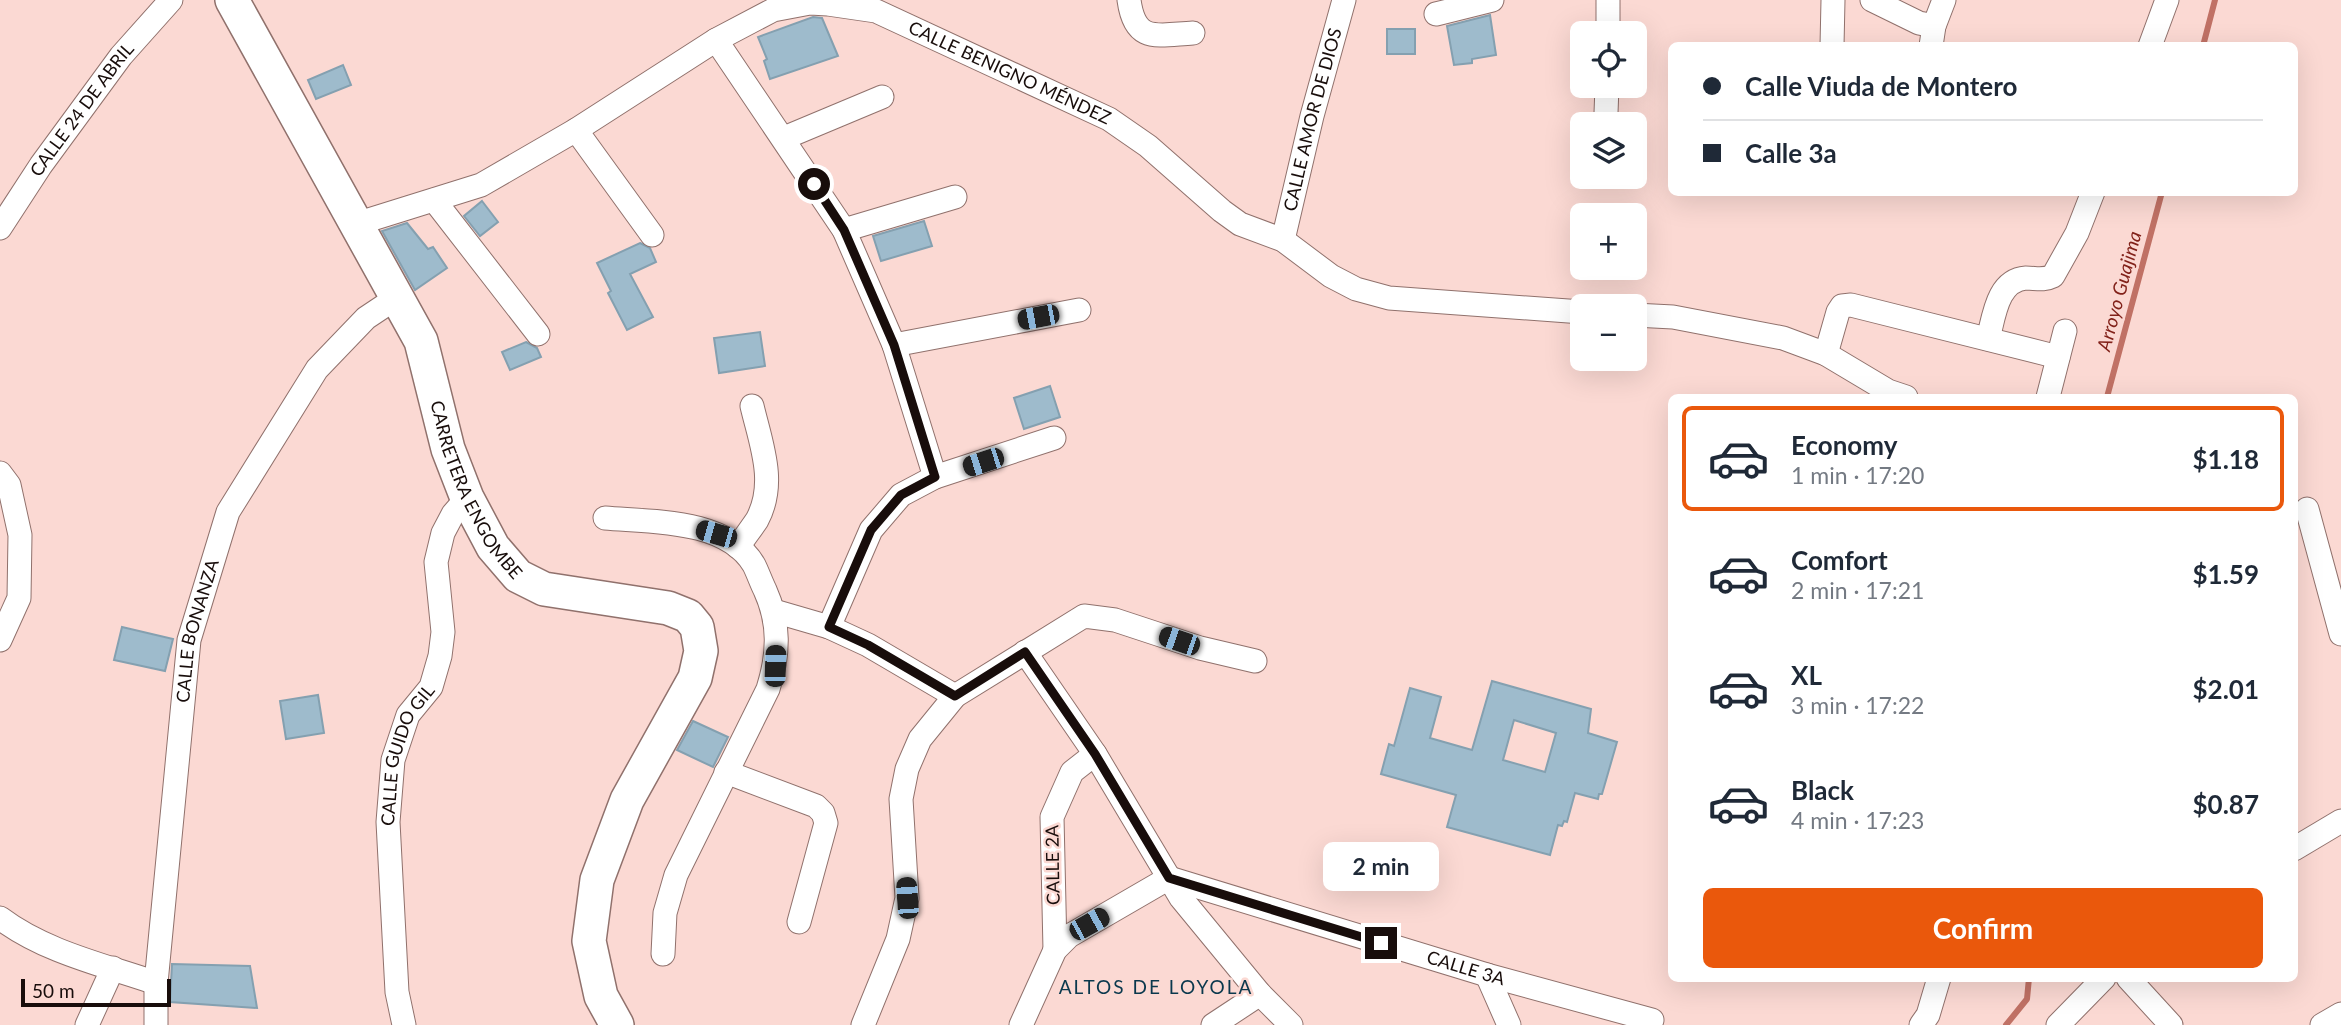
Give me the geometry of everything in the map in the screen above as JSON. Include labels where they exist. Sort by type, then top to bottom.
[{"type":"street","name":"CALLE 24 DE ABRIL","points":[[0,228],[41,165],[121,56],[171,0]]},
{"type":"street","name":"CARRETERA ENGOMBE","points":[[232,0],[421,341],[448,449],[467,498],[493,547],[518,576],[544,589],[668,608],[688,616],[697,627],[701,650],[695,678],[627,800],[597,880],[589,941],[601,996],[617,1025]]},
{"type":"street","points":[[1129,0],[1132,20],[1137,28],[1146,33],[1193,33]]},
{"type":"street","name":"CALLE AMOR DE DIOS","points":[[1283,240],[1312,116],[1344,0]]},
{"type":"street","points":[[1436,14],[1492,0]]},
{"type":"street","points":[[1608,0],[1608,21]]},
{"type":"street","points":[[1832,42],[1833,0]]},
{"type":"street","points":[[1872,0],[1919,23],[1933,36],[1944,0]]},
{"type":"street","points":[[2151,42],[2167,0]]},
{"type":"street","name":"CALLE BENIGNO MÉNDEZ","points":[[356,224],[481,185],[576,130],[716,40],[773,10],[791,5],[878,6],[1109,119],[1147,146],[1240,224],[1283,240],[1331,276],[1356,289],[1389,298],[1570,311]]},
{"type":"street","points":[[716,40],[844,230],[894,345],[935,477]]},
{"type":"street","points":[[784,138],[882,97]]},
{"type":"street","points":[[576,130],[652,235]]},
{"type":"street","points":[[1988,339],[1999,296],[2009,285],[2023,278],[2046,280],[2053,276],[2077,233],[2091,196]]},
{"type":"street","points":[[844,230],[955,197]]},
{"type":"street","points":[[434,200],[538,334]]},
{"type":"street","name":"CALLE BONANZA","points":[[156,1025],[156,983],[189,640],[228,512],[317,369],[366,318],[397,298]]},
{"type":"street","points":[[1826,354],[1838,313],[1842,306],[1851,305],[2058,357]]},
{"type":"street","points":[[894,345],[1079,310]]},
{"type":"street","points":[[1647,316],[1673,317],[1783,338],[1826,354],[1897,394]]},
{"type":"street","points":[[2049,394],[2065,331]]},
{"type":"street","points":[[738,547],[758,519],[768,475],[752,406]]},
{"type":"street","points":[[829,627],[871,530],[901,495],[935,477],[1054,438]]},
{"type":"street","points":[[0,640],[19,598],[20,535],[3,483]]},
{"type":"street","name":"CALLE GUIDO GIL","points":[[404,1025],[397,992],[388,822],[393,760],[408,716],[431,687],[440,656],[443,632],[436,562],[443,533],[453,514],[467,498]]},
{"type":"street","points":[[2307,509],[2341,634]]},
{"type":"street","points":[[605,518],[683,524],[716,534],[738,547],[753,563],[774,611],[775,666],[772,678],[757,714],[676,875],[666,912],[663,954]]},
{"type":"street","points":[[774,611],[829,627],[868,645],[955,696]]},
{"type":"street","points":[[863,1025],[898,939],[907,898],[901,799],[907,769],[920,739],[955,696],[1084,616],[1115,620],[1200,649],[1255,661]]},
{"type":"street","points":[[1025,652],[1095,754],[1181,898],[1260,994],[1291,1025]]},
{"type":"street","name":"CALLE 2A","points":[[1055,950],[1052,817],[1072,772],[1095,754]]},
{"type":"street","points":[[726,772],[816,806],[823,813],[826,823],[799,922]]},
{"type":"street","points":[[2298,847],[2341,821]]},
{"type":"street","points":[[1021,1025],[1055,950],[1069,936],[1169,878]]},
{"type":"street","name":"CALLE 3A","points":[[1169,878],[1487,975],[1653,1020]]},
{"type":"street","points":[[0,918],[16,930],[51,947],[156,983]]},
{"type":"street","points":[[87,1025],[113,968]]},
{"type":"street","points":[[1487,975],[1509,1025]]},
{"type":"street","points":[[1921,1025],[1928,1016],[1938,982]]},
{"type":"street","points":[[2058,1025],[2100,982]]},
{"type":"street","points":[[2132,982],[2171,1025]]},
{"type":"street","points":[[1213,1025],[1260,994]]},
{"type":"street","points":[[2322,1025],[2341,1014]]},
{"type":"building","points":[[1490,15],[1496,55],[1472,59],[1472,63],[1454,65],[1447,26]]},
{"type":"building","points":[[813,17],[822,18],[838,56],[770,79],[764,61],[767,59],[758,37]]},
{"type":"building","points":[[1387,29],[1415,29],[1415,54],[1387,54]]},
{"type":"building","points":[[343,65],[351,85],[316,99],[308,80]]},
{"type":"building","points":[[482,201],[498,222],[480,236],[464,216]]},
{"type":"building","points":[[924,221],[932,246],[881,261],[873,236]]},
{"type":"building","points":[[407,223],[428,249],[433,247],[447,268],[415,290],[382,231]]},
{"type":"building","points":[[640,243],[650,248],[656,262],[630,274],[653,317],[627,330],[608,293],[611,291],[597,263]]},
{"type":"building","points":[[760,332],[765,366],[719,373],[714,338]]},
{"type":"building","points":[[526,342],[537,348],[541,357],[510,370],[502,352]]},
{"type":"building","points":[[1050,386],[1060,417],[1024,429],[1014,398]]},
{"type":"building","points":[[122,627],[173,639],[165,671],[114,660]]},
{"type":"building","points":[[1492,681],[1591,709],[1588,733],[1617,742],[1602,794],[1599,794],[1598,799],[1575,793],[1567,822],[1564,821],[1562,826],[1558,825],[1550,855],[1447,827],[1456,795],[1381,774],[1389,744],[1394,746],[1410,688],[1441,697],[1430,738],[1472,750]],"holes":[[[1514,720],[1556,733],[1545,772],[1503,760]]]},
{"type":"building","points":[[318,695],[324,733],[286,739],[280,701]]},
{"type":"building","points":[[693,721],[728,737],[713,767],[677,750]]},
{"type":"building","points":[[172,964],[250,966],[257,1008],[170,1002]]},
{"type":"waterway","name":"Arroyo Guajima","points":[[2204,42],[2215,0]]},
{"type":"waterway","name":"Arroyo Guajima","points":[[2108,394],[2161,196]]},
{"type":"waterway","name":"Arroyo Guajima","points":[[2006,1025],[2027,999],[2029,982]]},
{"type":"district","name":"ALTOS DE LOYOLA","points":[[1156,987]]},
{"type":"route","points":[[814,184],[844,230],[894,345],[935,477],[901,495],[871,530],[829,627],[868,645],[955,696],[1025,652],[1095,754],[1169,878],[1381,943]]}]
